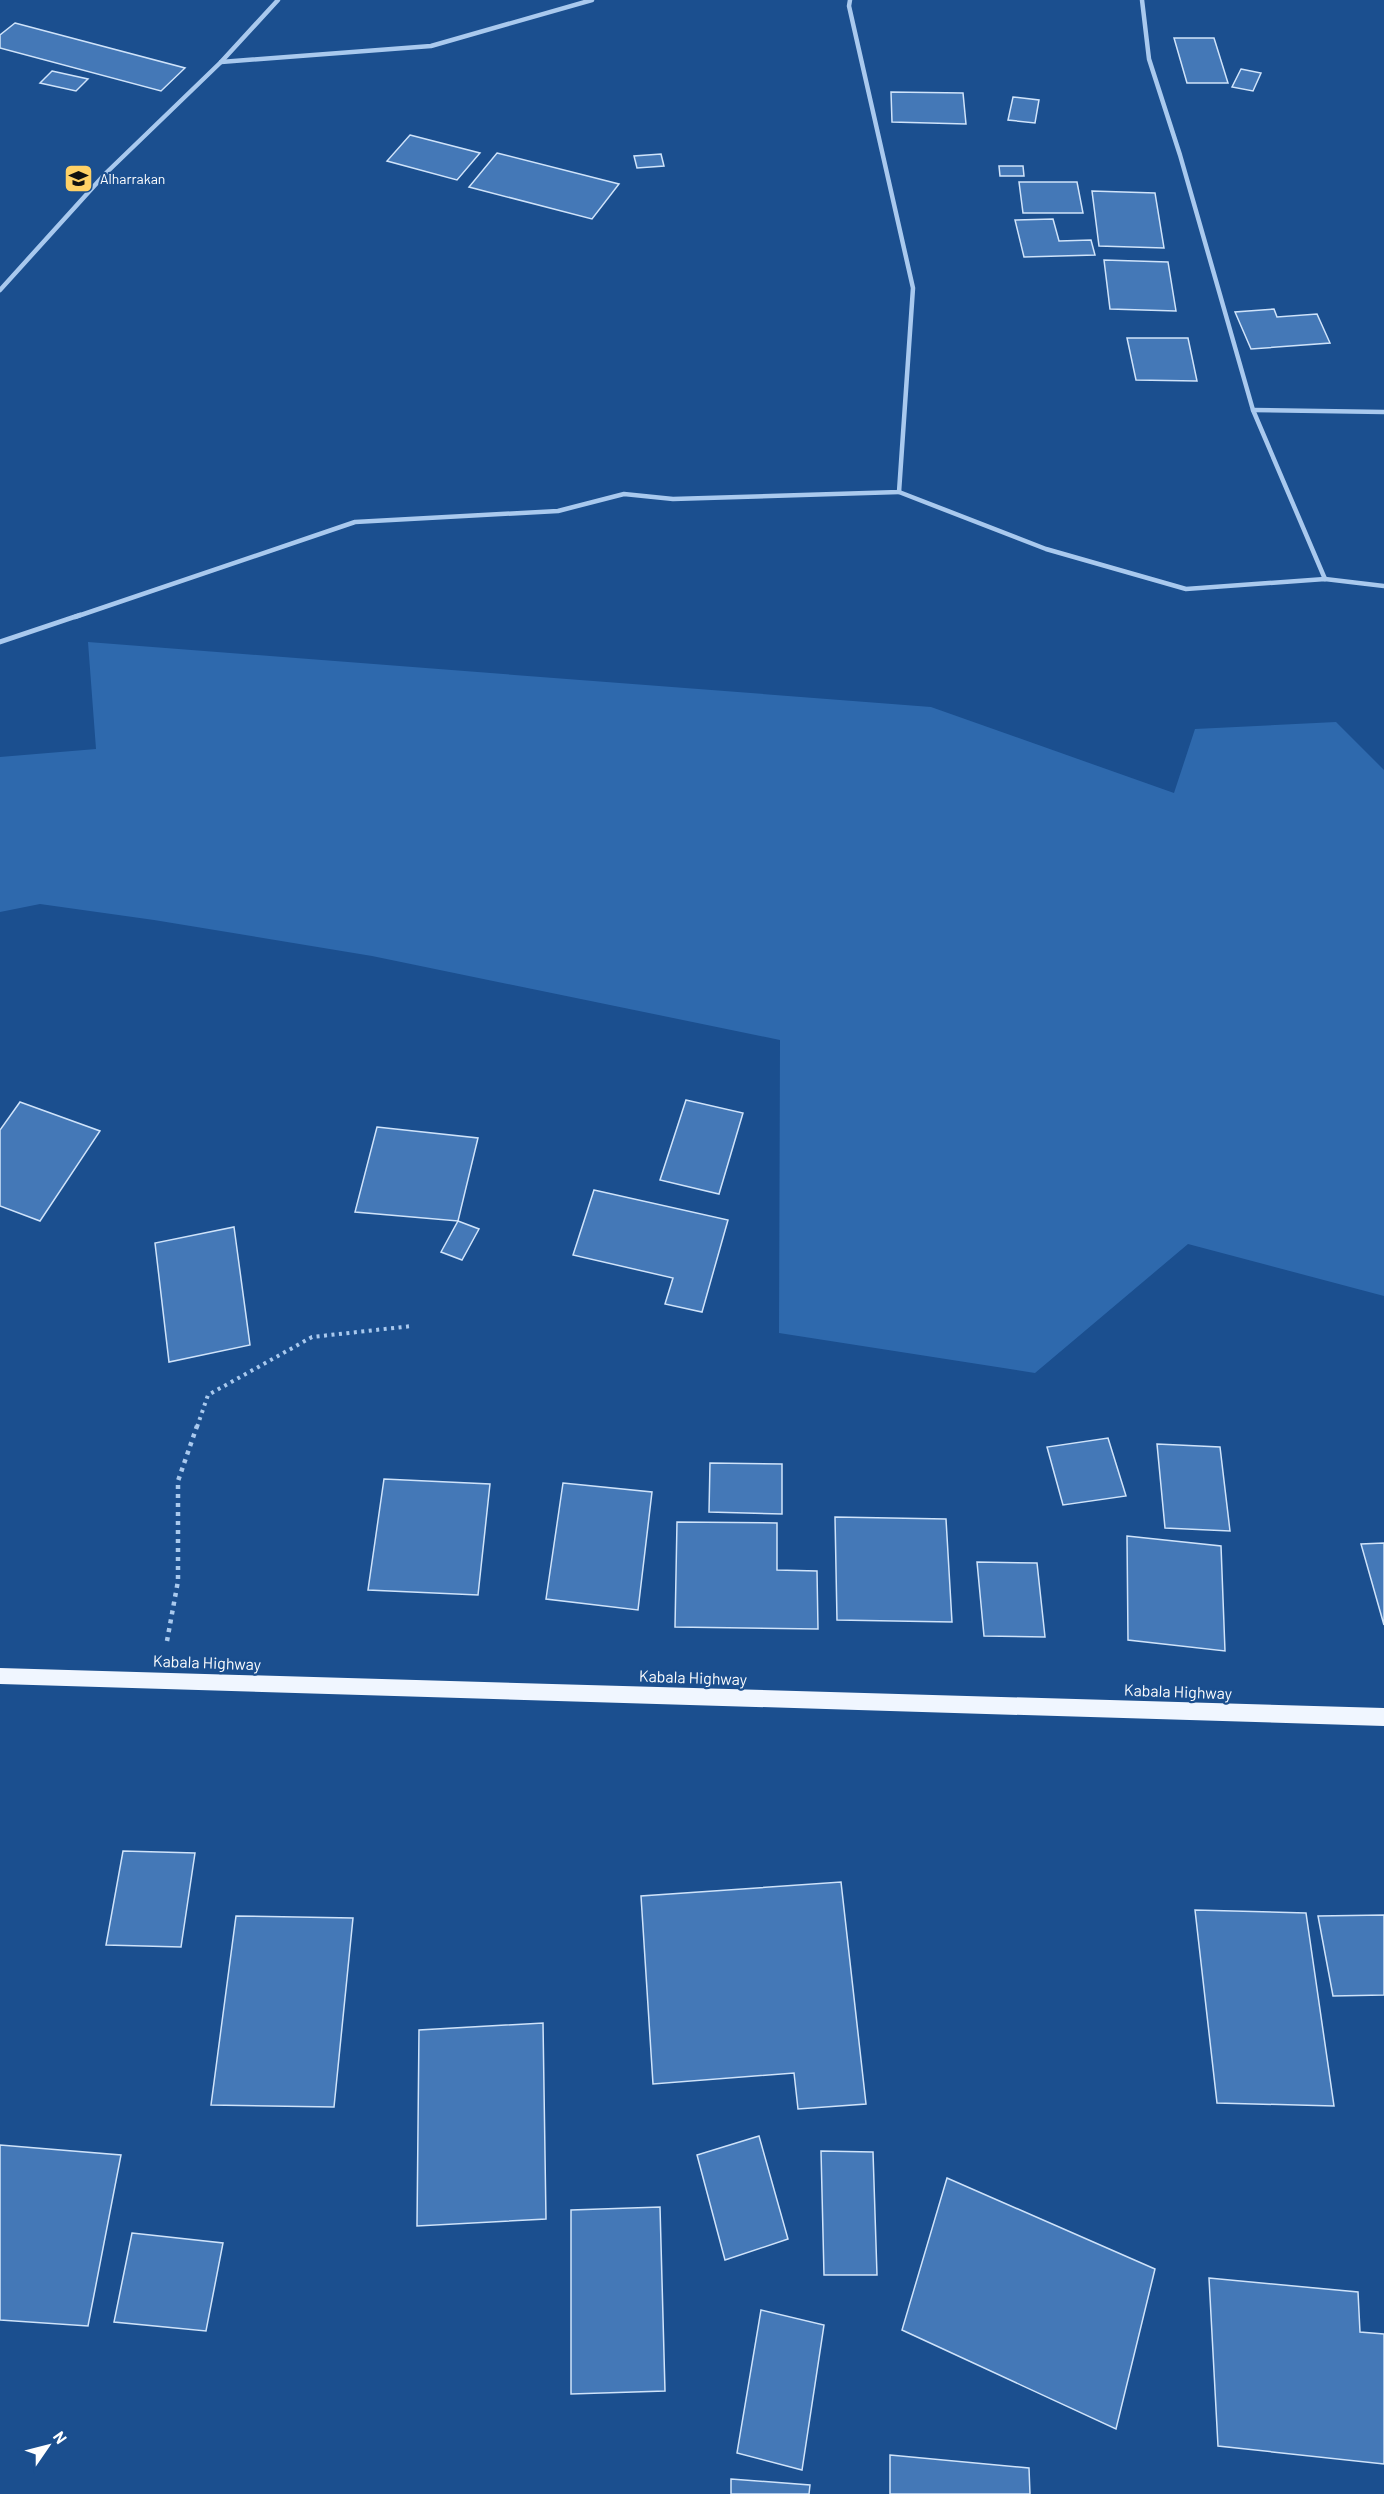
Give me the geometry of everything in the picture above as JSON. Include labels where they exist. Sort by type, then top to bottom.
[{"type":"main road","name":"Kabala Highway","points":[[0,1676],[1384,1717]]},
{"type":"street","points":[[0,291],[105,174],[221,62],[279,0]]},
{"type":"street","points":[[221,62],[431,46],[592,0]]},
{"type":"street","points":[[850,0],[849,6],[913,288],[899,492]]},
{"type":"street","points":[[1142,0],[1149,59],[1180,155],[1253,410],[1325,579]]},
{"type":"street","points":[[1253,410],[1384,412]]},
{"type":"street","points":[[0,642],[356,522],[558,511],[624,494],[673,499],[899,492],[1046,549],[1186,589],[1325,579],[1384,586]]},
{"type":"path","points":[[160,1680],[178,1581],[178,1481],[208,1395],[312,1337],[412,1326]]},
{"type":"shaded area","points":[[88,642],[931,707],[1174,793],[1195,729],[1336,722],[1384,770],[1384,1296],[1188,1244],[1035,1373],[779,1333],[780,1040],[372,956],[154,920],[40,904],[0,912],[0,757],[96,749]]},
{"type":"building","points":[[15,23],[185,68],[161,91],[0,48],[0,35]]},
{"type":"building","points":[[1174,38],[1214,38],[1228,83],[1187,83]]},
{"type":"building","points":[[1241,69],[1261,73],[1253,91],[1232,87]]},
{"type":"building","points":[[52,71],[88,79],[76,91],[40,83]]},
{"type":"building","points":[[891,92],[963,93],[966,124],[892,122]]},
{"type":"building","points":[[1013,97],[1039,100],[1035,123],[1008,120]]},
{"type":"building","points":[[410,135],[480,153],[457,180],[387,161]]},
{"type":"building","points":[[497,153],[619,184],[592,219],[469,187]]},
{"type":"building","points":[[661,154],[664,166],[637,168],[634,156]]},
{"type":"building","points":[[999,166],[1023,166],[1024,176],[1000,176]]},
{"type":"building","points":[[1019,182],[1077,182],[1083,213],[1023,213]]},
{"type":"building","points":[[1092,191],[1155,193],[1164,248],[1099,246]]},
{"type":"building","points":[[1053,219],[1059,241],[1091,240],[1095,255],[1024,257],[1015,220]]},
{"type":"building","points":[[1104,260],[1168,262],[1176,311],[1110,309]]},
{"type":"building","points":[[1274,309],[1277,317],[1317,314],[1330,343],[1251,349],[1235,312]]},
{"type":"building","points":[[1127,338],[1188,338],[1197,381],[1136,380]]},
{"type":"building","points":[[686,1100],[743,1113],[719,1194],[660,1180]]},
{"type":"building","points":[[20,1102],[100,1131],[40,1221],[0,1206],[0,1130]]},
{"type":"building","points":[[377,1127],[478,1138],[458,1221],[355,1212]]},
{"type":"building","points":[[594,1190],[728,1220],[702,1312],[665,1304],[673,1278],[573,1255]]},
{"type":"building","points":[[458,1221],[479,1229],[462,1260],[441,1252]]},
{"type":"building","points":[[234,1227],[250,1345],[169,1362],[155,1243]]},
{"type":"building","points":[[1108,1438],[1126,1496],[1063,1505],[1047,1447]]},
{"type":"building","points":[[1157,1444],[1220,1447],[1230,1531],[1165,1528]]},
{"type":"building","points":[[710,1463],[782,1464],[782,1514],[709,1512]]},
{"type":"building","points":[[384,1479],[490,1484],[478,1595],[368,1590]]},
{"type":"building","points":[[563,1483],[652,1492],[638,1610],[546,1599]]},
{"type":"building","points":[[835,1517],[946,1519],[952,1622],[837,1620]]},
{"type":"building","points":[[677,1522],[777,1523],[777,1570],[817,1571],[818,1629],[675,1627]]},
{"type":"building","points":[[1127,1536],[1221,1546],[1225,1651],[1128,1640]]},
{"type":"building","points":[[1384,1543],[1384,1625],[1361,1544]]},
{"type":"building","points":[[977,1562],[1037,1563],[1045,1637],[984,1636]]},
{"type":"building","points":[[123,1851],[195,1853],[181,1947],[106,1945]]},
{"type":"building","points":[[841,1882],[866,2104],[798,2109],[794,2073],[653,2084],[641,1896]]},
{"type":"building","points":[[1195,1910],[1306,1913],[1334,2106],[1217,2103]]},
{"type":"building","points":[[1384,1915],[1384,1995],[1333,1996],[1318,1916]]},
{"type":"building","points":[[236,1916],[353,1918],[334,2107],[211,2105]]},
{"type":"building","points":[[543,2023],[546,2219],[417,2226],[419,2030]]},
{"type":"building","points":[[759,2136],[788,2239],[725,2260],[697,2155]]},
{"type":"building","points":[[0,2145],[121,2155],[88,2326],[0,2320]]},
{"type":"building","points":[[821,2151],[873,2152],[877,2275],[824,2275]]},
{"type":"building","points":[[947,2178],[1155,2269],[1116,2429],[902,2330]]},
{"type":"building","points":[[660,2207],[665,2391],[571,2394],[571,2210]]},
{"type":"building","points":[[132,2233],[223,2243],[206,2331],[114,2322]]},
{"type":"building","points":[[1209,2278],[1358,2292],[1360,2332],[1384,2334],[1384,2464],[1218,2446]]},
{"type":"building","points":[[761,2310],[824,2325],[802,2470],[737,2453]]},
{"type":"building","points":[[890,2455],[1029,2468],[1030,2494],[890,2494]]},
{"type":"building","points":[[731,2479],[810,2485],[809,2494],[731,2494]]},
{"type":"place","name":"Alharrakan","points":[[79,178]]}]
